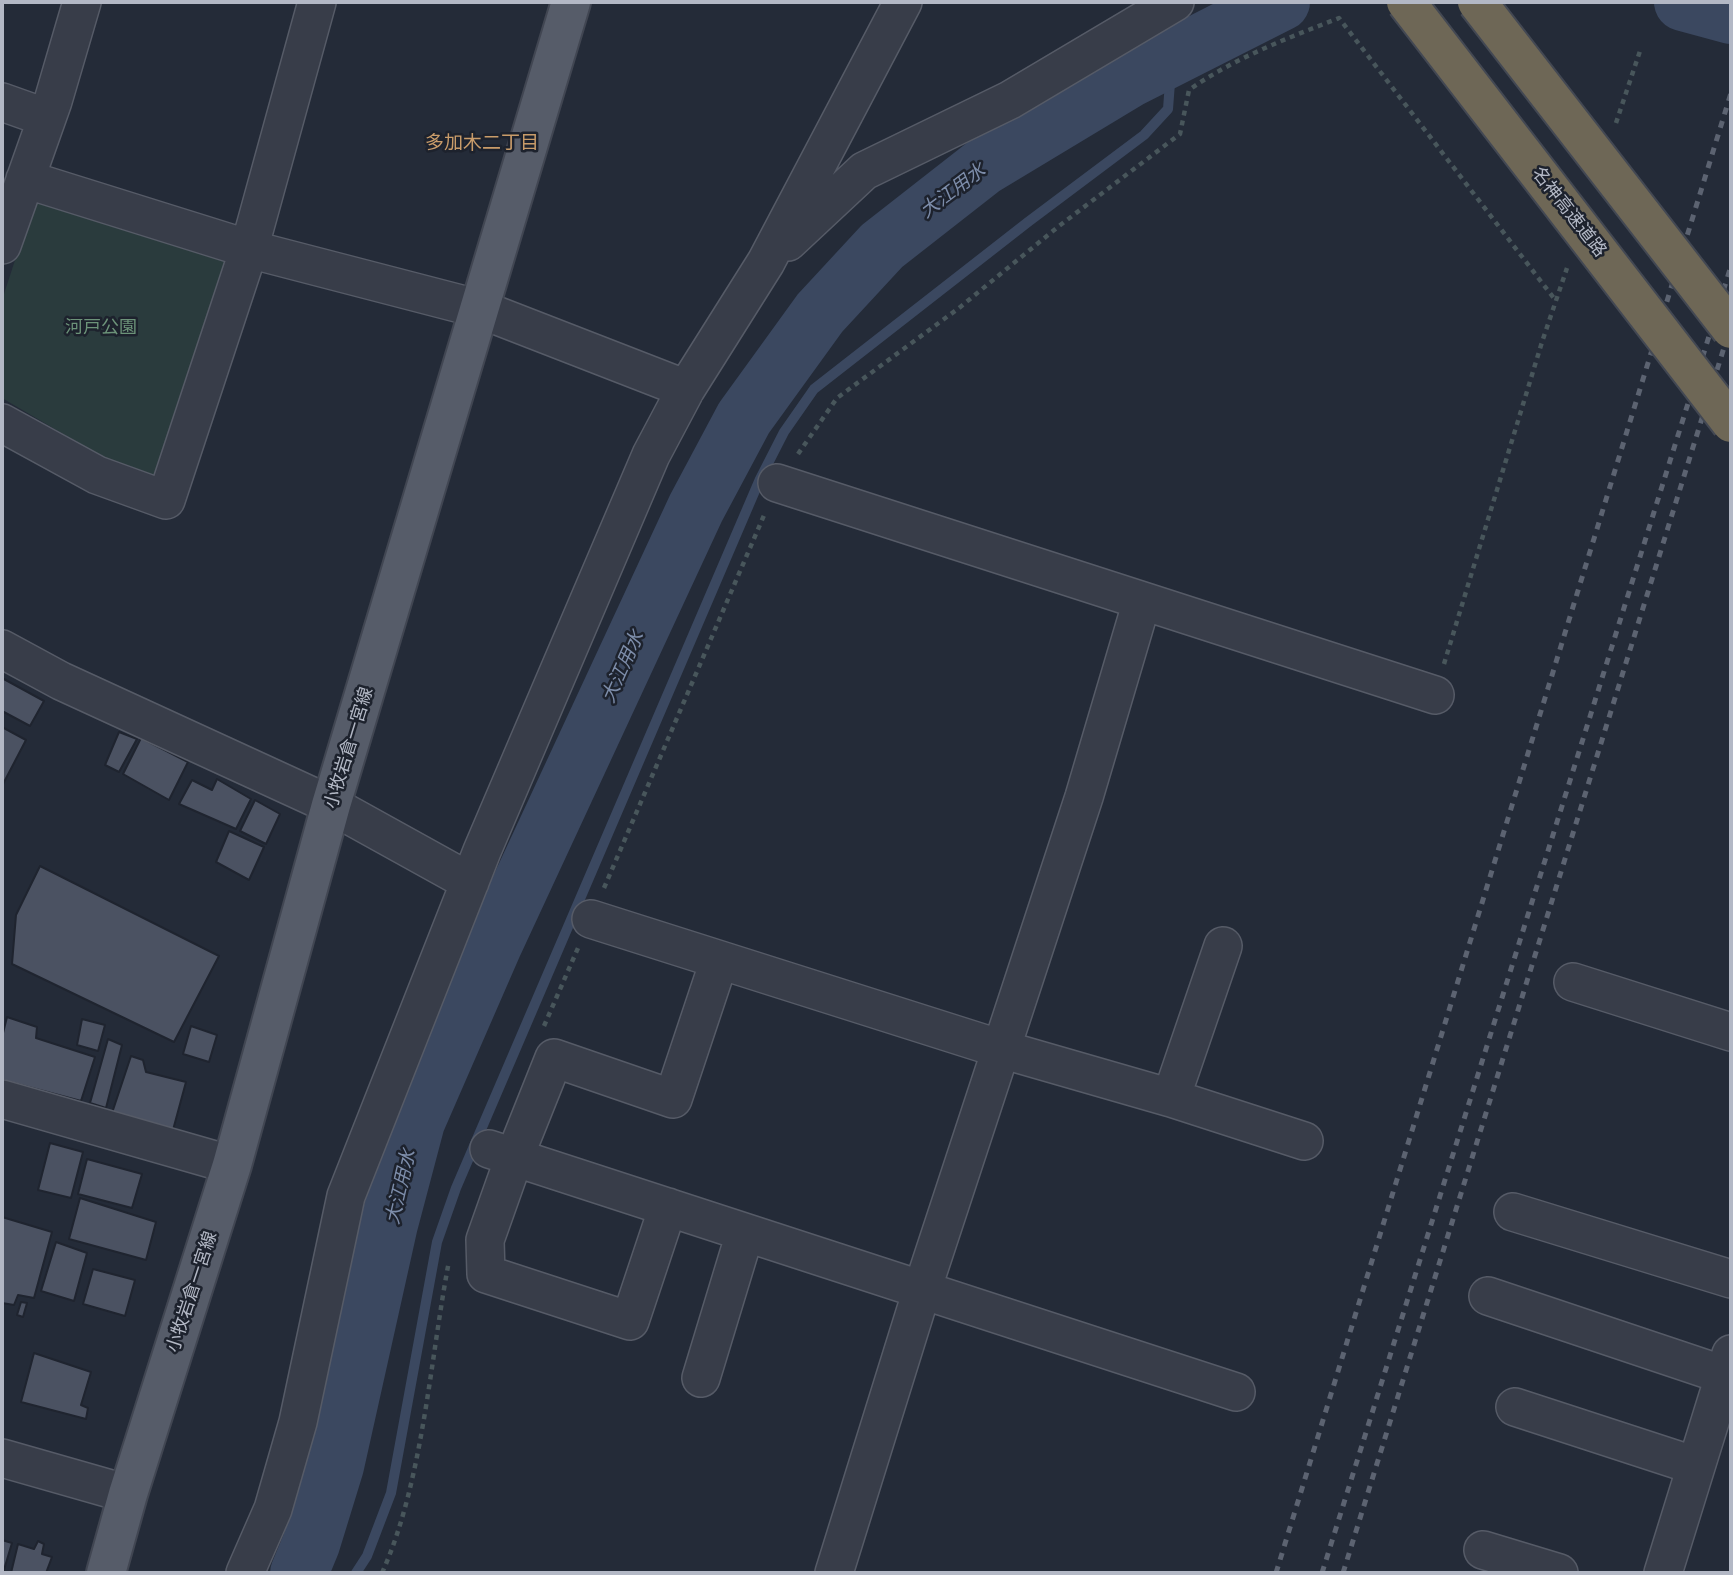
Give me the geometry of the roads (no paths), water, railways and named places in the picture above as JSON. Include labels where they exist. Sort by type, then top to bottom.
[{"type":"highway","name":"名神高速道路","points":[[1406,2],[1731,423]]},
{"type":"highway","points":[[1477,2],[1731,329]]},
{"type":"main road","name":"小牧岩倉一宮線","points":[[106,1573],[128,1494],[232,1166],[331,805],[571,2]]},
{"type":"street","points":[[2,245],[47,118],[82,2]]},
{"type":"street","points":[[2,423],[97,475],[166,500],[249,249],[317,2]]},
{"type":"street","points":[[245,1573],[273,1509],[298,1422],[346,1196],[470,882],[651,455],[686,389],[766,262],[903,2]]},
{"type":"street","points":[[766,262],[864,171],[1010,100],[1175,2]]},
{"type":"street","points":[[2,103],[47,118]]},
{"type":"street","points":[[25,179],[249,249],[480,309],[686,389]]},
{"type":"street","points":[[777,484],[1435,695]]},
{"type":"street","points":[[834,1573],[922,1290],[1084,797],[1142,601]]},
{"type":"street","points":[[2,649],[61,681],[331,805],[470,882]]},
{"type":"street","points":[[591,919],[1001,1049],[1171,1098],[1304,1141]]},
{"type":"street","points":[[1171,1098],[1223,946]]},
{"type":"street","points":[[668,1207],[630,1321],[486,1274],[485,1240],[502,1154],[555,1058],[673,1099],[719,961]]},
{"type":"street","points":[[1573,982],[1731,1032]]},
{"type":"street","points":[[2,1099],[232,1166]]},
{"type":"street","points":[[502,1154],[1236,1392]]},
{"type":"street","points":[[1513,1212],[1731,1279]]},
{"type":"street","points":[[701,1378],[745,1233]]},
{"type":"street","points":[[1488,1296],[1728,1364],[1663,1573]]},
{"type":"street","points":[[1514,1407],[1696,1466]]},
{"type":"street","points":[[2,1458],[128,1494]]},
{"type":"street","points":[[1483,1550],[1559,1573]]},
{"type":"waterway","name":"大江用水","points":[[299,1573],[311,1544],[335,1466],[389,1224],[416,1122],[494,943],[696,508],[744,418],[820,313],[882,246],[983,167],[1129,79],[1281,2]]},
{"type":"waterway","name":"大江用水","points":[[1683,2],[1731,15]]},
{"type":"waterway","points":[[356,1573],[367,1556],[391,1493],[437,1242],[456,1188],[760,479],[784,432],[814,389],[1144,135],[1168,109],[1172,56]]},
{"type":"railway","points":[[1276,1573],[1731,93]]},
{"type":"railway","points":[[1322,1573],[1731,266]]},
{"type":"railway","points":[[1343,1573],[1731,325]]},
{"type":"district","name":"多加木二丁目","points":[[482,143]]},
{"type":"park label","name":"河戸公園","points":[[101,328]]}]
